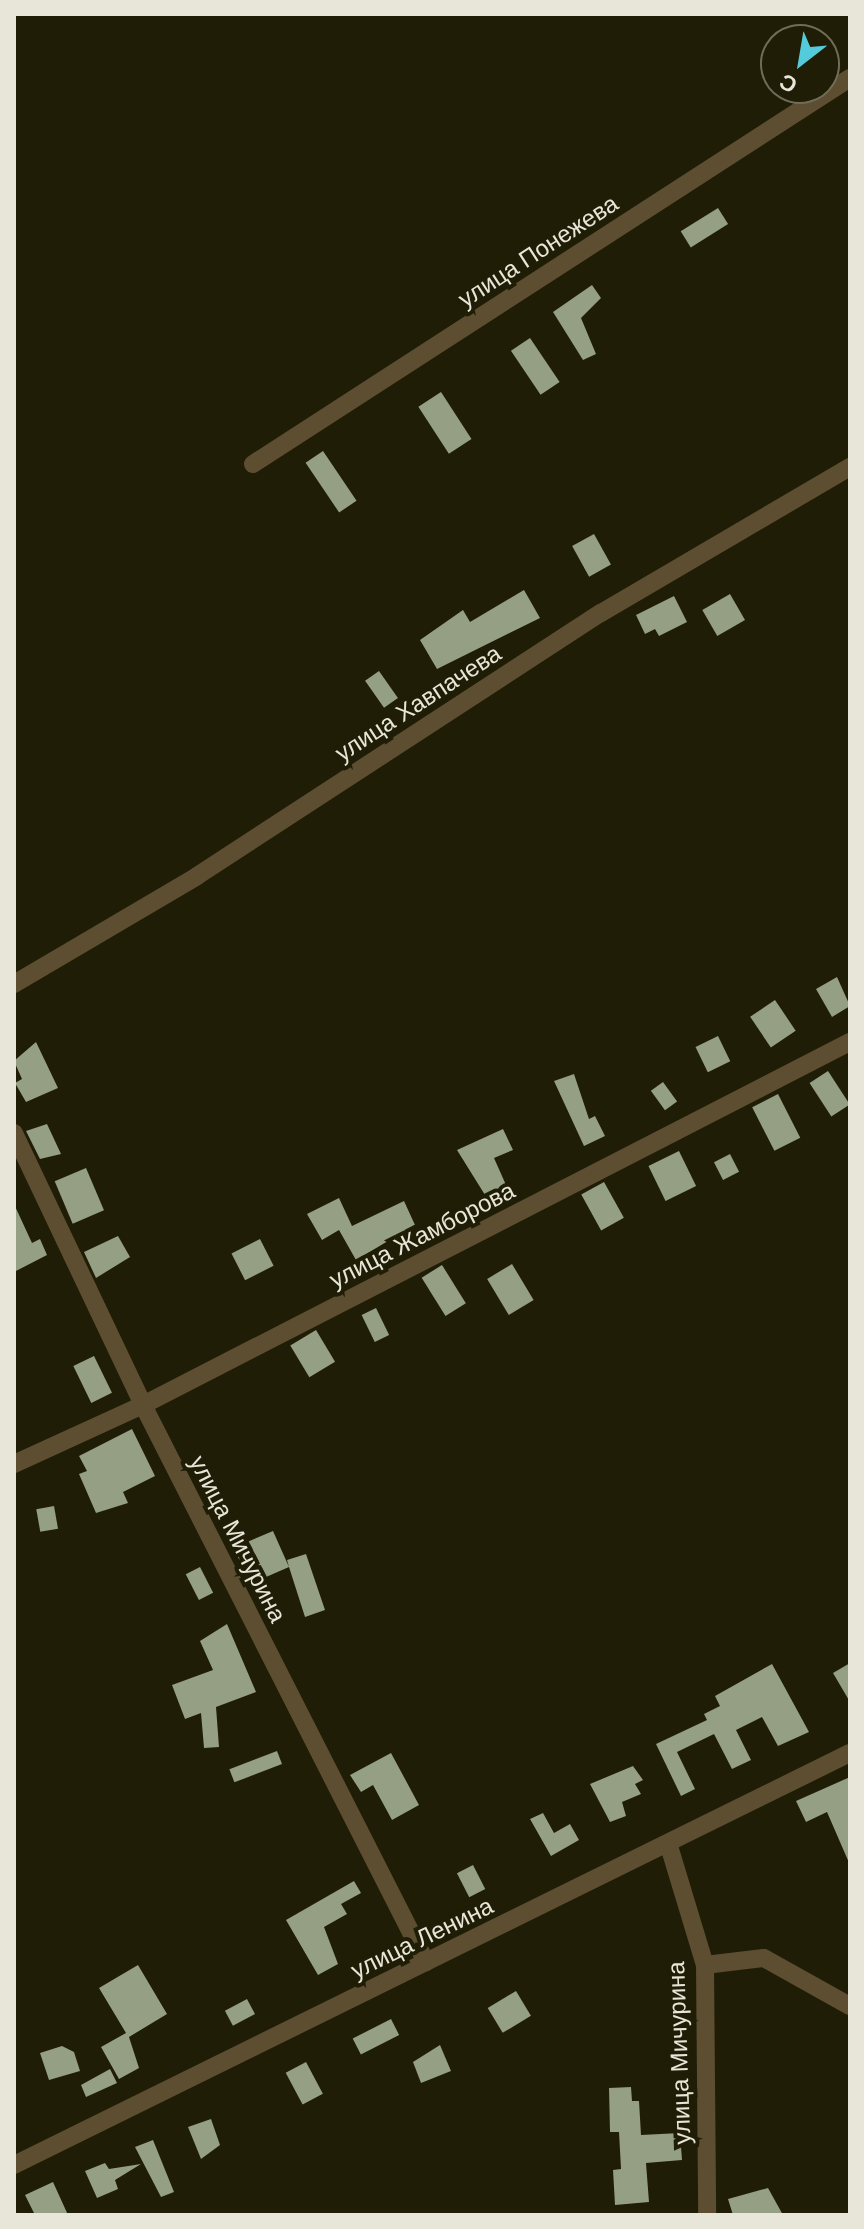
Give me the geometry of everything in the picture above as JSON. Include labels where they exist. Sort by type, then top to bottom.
[{"type":"street","name":"улица Понежева","points":[[253,464],[850,78]]},
{"type":"street","name":"улица Хавпачева","points":[[14,984],[197,876],[601,613],[850,467]]},
{"type":"street","name":"улица Жамборова","points":[[14,1464],[143,1405],[850,1042]]},
{"type":"street","name":"улица Мичурина","points":[[14,1133],[143,1405],[426,1962]]},
{"type":"street","name":"улица Ленина","points":[[14,2165],[669,1846],[850,1753]]},
{"type":"street","name":"улица Мичурина","points":[[669,1846],[705,1965],[707,2215]]},
{"type":"street","points":[[705,1965],[764,1958],[850,2006]]},
{"type":"building","points":[[718,208],[728,224],[691,247],[681,231]]},
{"type":"building","points":[[592,285],[601,298],[581,318],[596,354],[583,360],[553,312]]},
{"type":"building","points":[[530,338],[560,382],[541,395],[511,351]]},
{"type":"building","points":[[441,392],[471,439],[449,454],[418,407]]},
{"type":"building","points":[[323,451],[357,501],[339,512],[306,463]]},
{"type":"building","points":[[594,534],[611,565],[589,577],[572,546]]},
{"type":"building","points":[[524,590],[540,618],[437,669],[420,640],[463,610],[470,622]]},
{"type":"building","points":[[730,594],[745,620],[717,636],[702,610]]},
{"type":"building","points":[[674,596],[687,622],[659,636],[655,629],[645,634],[636,615]]},
{"type":"building","points":[[379,671],[398,698],[384,708],[365,681]]},
{"type":"building","points":[[837,977],[850,1006],[832,1017],[816,989]]},
{"type":"building","points":[[775,1000],[796,1031],[771,1047],[750,1017]]},
{"type":"building","points":[[718,1036],[730,1061],[708,1072],[696,1047]]},
{"type":"building","points":[[36,1042],[58,1088],[26,1102],[15,1083],[22,1079],[14,1061]]},
{"type":"building","points":[[828,1071],[850,1105],[831,1117],[810,1083]]},
{"type":"building","points":[[574,1074],[589,1119],[595,1116],[605,1136],[584,1146],[554,1081]]},
{"type":"building","points":[[663,1082],[677,1101],[665,1110],[651,1091]]},
{"type":"building","points":[[778,1094],[800,1138],[774,1151],[752,1107]]},
{"type":"building","points":[[47,1124],[61,1154],[40,1159],[26,1131]]},
{"type":"building","points":[[503,1129],[513,1150],[494,1158],[506,1185],[485,1195],[457,1150]]},
{"type":"building","points":[[679,1151],[696,1186],[666,1201],[648,1166]]},
{"type":"building","points":[[730,1154],[739,1172],[723,1180],[714,1162]]},
{"type":"building","points":[[86,1168],[104,1210],[73,1224],[55,1181]]},
{"type":"building","points":[[604,1182],[624,1218],[601,1230],[581,1195]]},
{"type":"building","points":[[339,1198],[352,1226],[404,1201],[415,1225],[356,1260],[339,1230],[322,1240],[307,1214]]},
{"type":"building","points":[[14,1204],[32,1243],[40,1239],[47,1255],[14,1272]]},
{"type":"building","points":[[118,1236],[130,1257],[96,1278],[84,1252]]},
{"type":"building","points":[[260,1239],[274,1266],[245,1280],[231,1254]]},
{"type":"building","points":[[512,1264],[534,1300],[509,1315],[487,1279]]},
{"type":"building","points":[[442,1265],[466,1303],[445,1316],[422,1278]]},
{"type":"building","points":[[376,1308],[389,1335],[375,1342],[362,1315]]},
{"type":"building","points":[[316,1330],[335,1362],[309,1377],[290,1345]]},
{"type":"building","points":[[94,1356],[112,1393],[91,1403],[73,1366]]},
{"type":"building","points":[[132,1429],[155,1476],[123,1492],[128,1503],[96,1513],[79,1474],[87,1471],[79,1456]]},
{"type":"building","points":[[54,1506],[58,1529],[40,1532],[36,1509]]},
{"type":"building","points":[[273,1531],[289,1567],[252,1583],[233,1548]]},
{"type":"building","points":[[306,1554],[325,1610],[305,1617],[287,1560]]},
{"type":"building","points":[[200,1567],[213,1593],[199,1600],[186,1574]]},
{"type":"building","points":[[227,1624],[256,1692],[216,1707],[219,1747],[204,1748],[201,1713],[185,1719],[172,1685],[213,1670],[200,1641]]},
{"type":"building","points":[[850,1663],[850,1702],[833,1673]]},
{"type":"building","points":[[772,1664],[809,1732],[778,1746],[762,1717],[736,1730],[751,1760],[732,1769],[714,1734],[677,1752],[695,1789],[681,1796],[656,1744],[707,1720],[704,1714],[720,1706],[715,1696]]},
{"type":"building","points":[[277,1751],[282,1764],[234,1782],[229,1769]]},
{"type":"building","points":[[391,1753],[419,1805],[392,1820],[373,1785],[361,1792],[350,1775]]},
{"type":"building","points":[[633,1766],[643,1780],[635,1784],[641,1794],[622,1802],[626,1816],[610,1822],[590,1784]]},
{"type":"building","points":[[850,1777],[850,1865],[827,1812],[806,1822],[796,1801]]},
{"type":"building","points":[[543,1813],[554,1833],[570,1824],[579,1840],[551,1856],[530,1819]]},
{"type":"building","points":[[473,1865],[485,1889],[469,1897],[457,1873]]},
{"type":"building","points":[[354,1881],[361,1893],[341,1904],[347,1914],[324,1927],[338,1964],[318,1975],[286,1920]]},
{"type":"building","points":[[138,1965],[167,2014],[129,2037],[139,2068],[119,2079],[101,2047],[126,2033],[99,1988]]},
{"type":"building","points":[[516,1991],[531,2016],[503,2033],[488,2008]]},
{"type":"building","points":[[247,1999],[255,2014],[233,2026],[225,2011]]},
{"type":"building","points":[[391,2019],[399,2035],[361,2055],[353,2039]]},
{"type":"building","points":[[440,2045],[451,2071],[421,2083],[413,2062]]},
{"type":"building","points":[[62,2046],[74,2052],[80,2071],[49,2080],[40,2053]]},
{"type":"building","points":[[306,2062],[323,2094],[303,2105],[286,2073]]},
{"type":"building","points":[[110,2069],[117,2083],[86,2097],[81,2085]]},
{"type":"building","points":[[631,2087],[632,2101],[639,2101],[641,2135],[680,2133],[682,2160],[646,2163],[649,2202],[615,2205],[613,2170],[621,2169],[619,2132],[610,2132],[609,2088]]},
{"type":"building","points":[[211,2119],[220,2145],[201,2159],[188,2127]]},
{"type":"building","points":[[153,2140],[174,2192],[161,2197],[135,2147]]},
{"type":"building","points":[[105,2163],[109,2169],[141,2164],[115,2180],[118,2189],[97,2198],[85,2171]]},
{"type":"building","points":[[53,2182],[68,2215],[35,2215],[25,2195]]},
{"type":"building","points":[[768,2188],[783,2215],[733,2215],[728,2199]]}]
